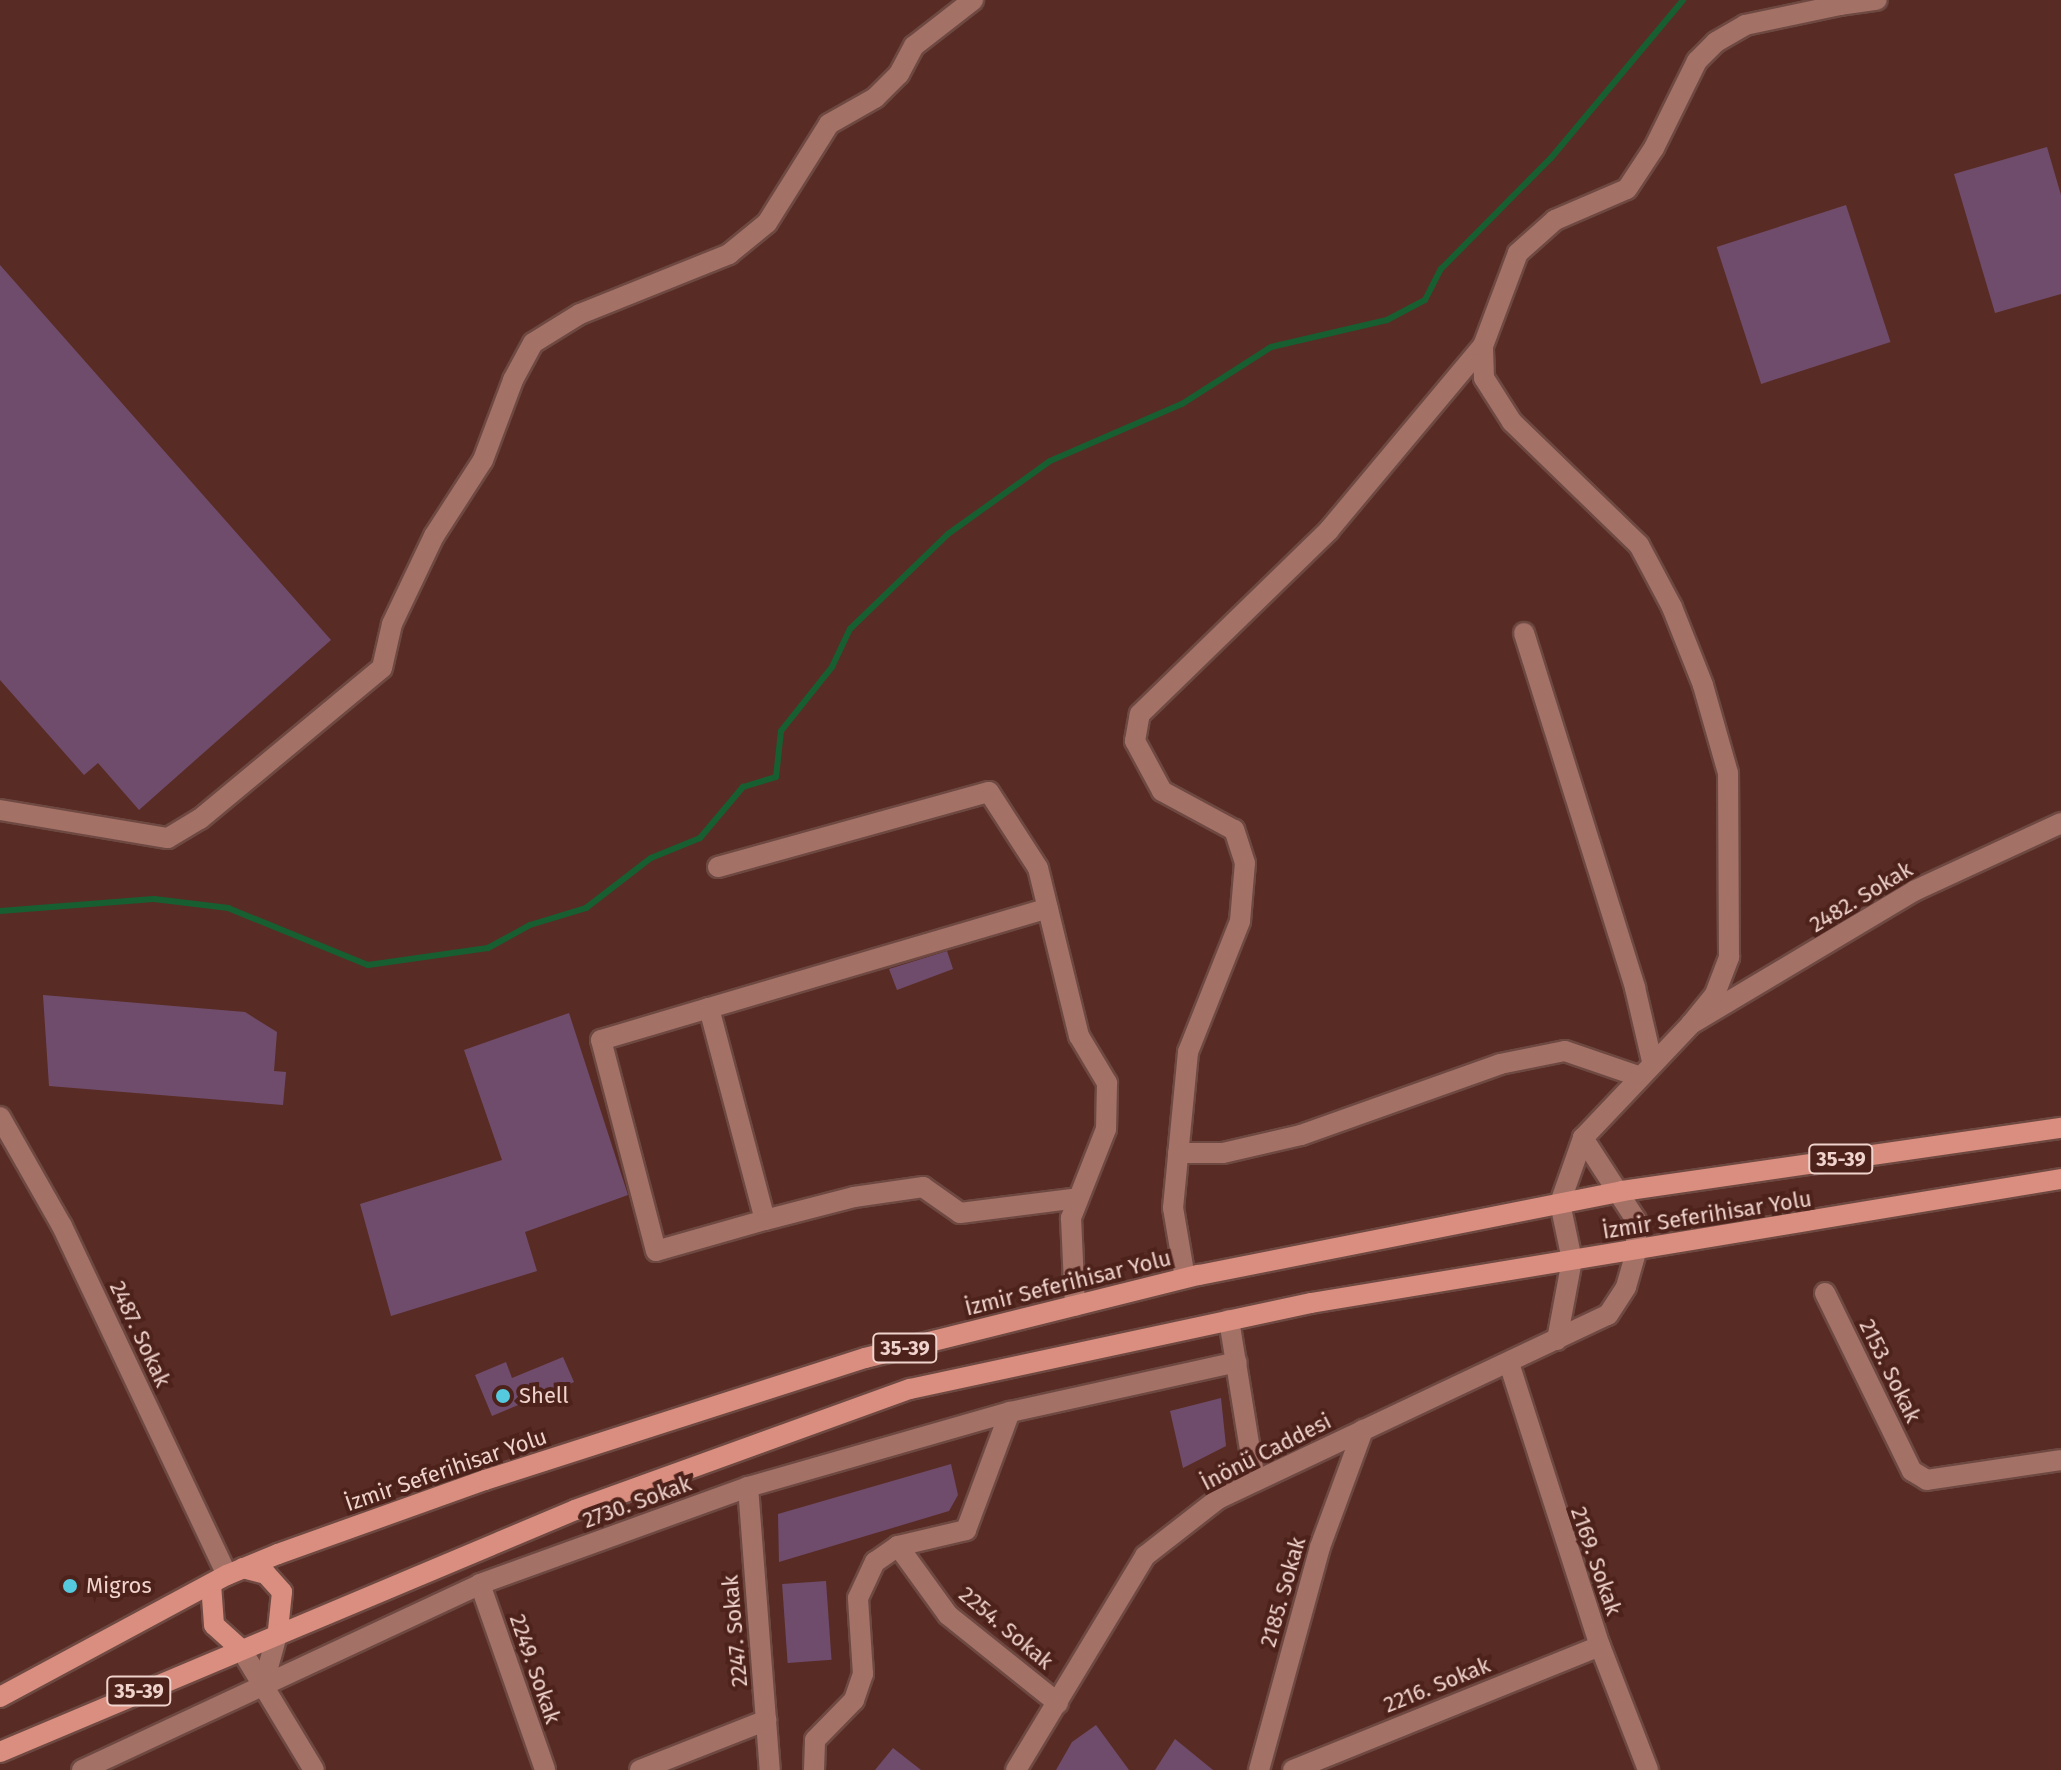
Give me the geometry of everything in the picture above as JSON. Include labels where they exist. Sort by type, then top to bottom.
[{"type":"main road","name":"İzmir Seferihisar Yolu","points":[[0,1697],[227,1576],[485,1480],[822,1372],[1185,1278],[1560,1203],[1622,1191],[2061,1128]]},
{"type":"main road","name":"İzmir Seferihisar Yolu","points":[[0,1752],[278,1631],[575,1510],[910,1389],[1229,1320],[2061,1179]]},
{"type":"main road","points":[[241,1649],[214,1625],[227,1576],[272,1577],[282,1592],[278,1631]]},
{"type":"street","points":[[0,810],[168,838],[200,819],[382,668],[392,624],[434,536],[483,460],[513,380],[533,343],[580,314],[729,254],[767,223],[829,124],[875,98],[899,74],[914,46],[973,0]]},
{"type":"street","points":[[1185,1278],[1173,1208],[1188,1052],[1240,921],[1245,863],[1234,830],[1162,791],[1135,741],[1140,714],[1329,530],[1483,346],[1518,253],[1555,220],[1627,189],[1654,148],[1697,61],[1716,42],[1745,25],[1839,2],[1877,0]]},
{"type":"street","points":[[1483,346],[1484,378],[1512,422],[1639,545],[1672,607],[1703,685],[1728,773],[1729,957],[1715,994],[1691,1024],[1645,1068],[1583,1138],[1560,1203],[1572,1260],[1557,1340]]},
{"type":"street","points":[[1524,633],[1635,988],[1645,1068]]},
{"type":"street","points":[[718,867],[989,792],[1038,868],[1079,1036],[1107,1083],[1106,1129],[1071,1218],[1075,1306]]},
{"type":"street","name":"2482. Sokak","points":[[1691,1024],[1914,891],[2061,823]]},
{"type":"street","points":[[1048,908],[601,1040],[656,1251],[854,1197],[923,1187],[960,1213],[1078,1198]]},
{"type":"street","points":[[709,1008],[765,1220]]},
{"type":"street","points":[[1178,1153],[1223,1153],[1301,1135],[1500,1064],[1565,1051],[1645,1068]]},
{"type":"street","name":"2487. Sokak","points":[[2,1123],[62,1226],[227,1576]]},
{"type":"street","points":[[1583,1138],[1599,1171],[1622,1191],[1636,1220],[1636,1251]]},
{"type":"street","name":"İnönü Caddesi","points":[[1016,1770],[1145,1556],[1218,1499],[1608,1315],[1626,1287],[1636,1251]]},
{"type":"street","name":"2153. Sokak","points":[[1825,1293],[1912,1471],[1927,1480],[2061,1460]]},
{"type":"street","points":[[1229,1320],[1255,1481]]},
{"type":"street","name":"2730. Sokak","points":[[82,1770],[264,1682],[480,1584],[748,1487],[1010,1412],[1237,1362]]},
{"type":"street","name":"2169. Sokak","points":[[1509,1363],[1600,1646],[1648,1770]]},
{"type":"street","points":[[814,1770],[815,1740],[854,1700],[863,1674],[858,1598],[875,1562],[898,1546],[966,1530],[1010,1412]]},
{"type":"street","name":"2185. Sokak","points":[[1259,1770],[1320,1547],[1363,1430]]},
{"type":"street","name":"2247. Sokak","points":[[748,1487],[770,1770]]},
{"type":"street","name":"2254. Sokak","points":[[898,1546],[948,1615],[1058,1703]]},
{"type":"street","name":"2249. Sokak","points":[[480,1584],[545,1770]]},
{"type":"street","points":[[264,1682],[278,1631]]},
{"type":"street","name":"2216. Sokak","points":[[1293,1770],[1331,1763],[1600,1646]]},
{"type":"street","points":[[241,1649],[264,1682],[314,1770]]},
{"type":"street","points":[[640,1770],[767,1720]]},
{"type":"building","points":[[2047,147],[2061,195],[2061,294],[1995,313],[1954,174]]},
{"type":"building","points":[[1846,205],[1890,342],[1761,384],[1717,247]]},
{"type":"building","points":[[0,265],[331,640],[139,810],[98,763],[84,775],[0,680]]},
{"type":"building","points":[[947,951],[953,969],[897,990],[889,969]]},
{"type":"building","points":[[43,995],[245,1012],[277,1032],[274,1071],[286,1072],[283,1105],[49,1086]]},
{"type":"building","points":[[569,1013],[628,1195],[525,1232],[537,1271],[391,1316],[360,1204],[502,1160],[464,1050]]},
{"type":"building","points":[[563,1357],[574,1382],[492,1416],[475,1375],[506,1362],[512,1378]]},
{"type":"building","points":[[1221,1398],[1226,1446],[1183,1468],[1170,1411]]},
{"type":"building","points":[[951,1464],[958,1495],[949,1511],[779,1562],[778,1514]]},
{"type":"building","points":[[826,1581],[832,1660],[788,1663],[782,1584]]},
{"type":"building","points":[[1096,1725],[1129,1770],[1056,1770],[1072,1742]]},
{"type":"building","points":[[1175,1739],[1213,1770],[1155,1770]]},
{"type":"building","points":[[893,1748],[921,1770],[875,1770]]},
{"type":"waterway","points":[[0,911],[154,899],[228,908],[368,965],[488,948],[530,925],[586,908],[651,858],[700,838],[743,787],[776,777],[781,731],[832,667],[850,629],[948,534],[1050,461],[1182,404],[1271,347],[1387,320],[1425,300],[1441,269],[1551,158],[1683,0]]},
{"type":"place","name":"Shell","points":[[503,1396]]},
{"type":"place","name":"Migros","points":[[70,1586]]}]
